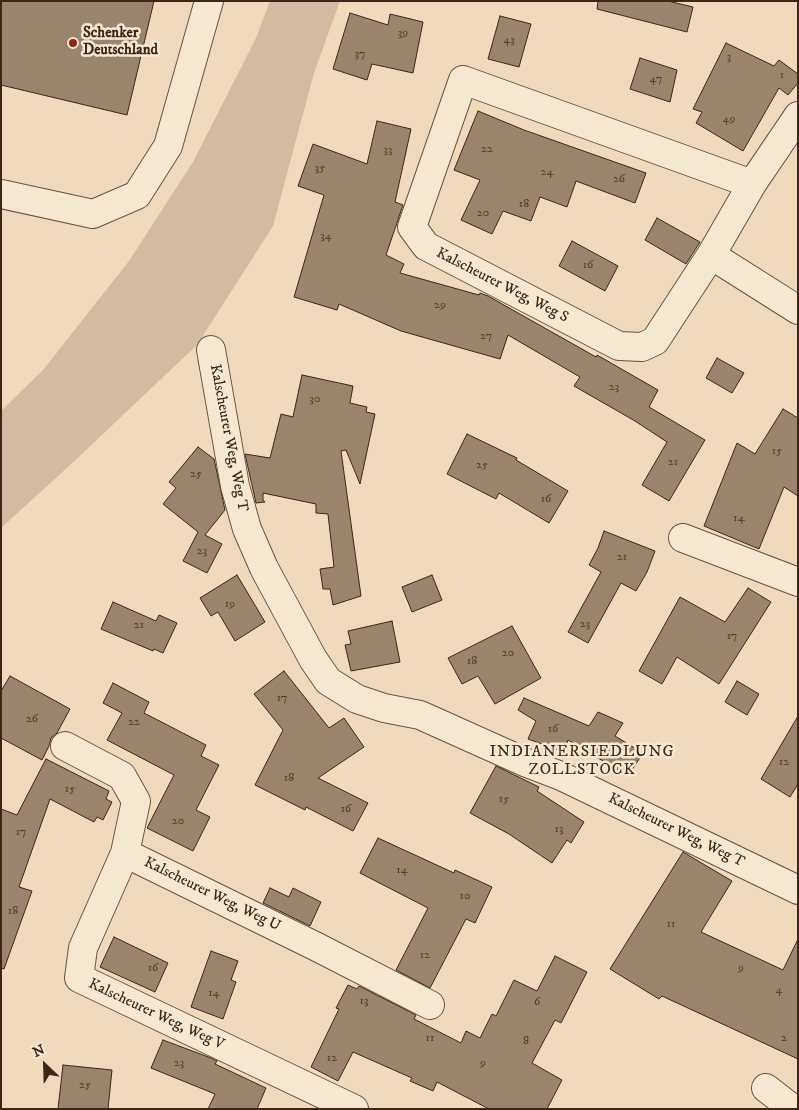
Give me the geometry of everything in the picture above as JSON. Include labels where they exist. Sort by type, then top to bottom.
[{"type":"street","points":[[1,194],[93,214],[137,195],[168,146],[209,1]]},
{"type":"street","name":"Kalscheurer Weg, Weg S","points":[[752,184],[463,80],[412,227],[426,246],[620,346],[642,347],[655,341],[711,255],[752,184],[798,116]]},
{"type":"street","points":[[711,255],[798,310]]},
{"type":"street","name":"Kalscheurer Weg, Weg T","points":[[211,350],[235,486],[247,529],[264,568],[313,659],[328,680],[357,699],[384,708],[420,715],[527,763],[561,776],[798,890]]},
{"type":"street","points":[[683,538],[798,582]]},
{"type":"street","name":"Kalscheurer Weg, Weg U","points":[[64,746],[122,776],[136,801],[125,853],[317,947],[430,1005]]},
{"type":"street","name":"Kalscheurer Weg, Weg V","points":[[125,853],[83,948],[79,978],[354,1109]]},
{"type":"street","points":[[766,1088],[793,1109]]},
{"type":"shaded area","points":[[270,1],[340,1],[314,73],[273,226],[197,345],[1,528],[1,411],[43,370],[129,261],[193,162],[256,38]]},
{"type":"building","name":"Schenker Deutschland","points":[[1,1],[154,1],[127,115],[1,85]]},
{"type":"building","points":[[598,1],[668,1],[693,7],[687,32],[597,9]]},
{"type":"building","points":[[350,13],[388,25],[390,14],[423,22],[413,73],[372,64],[367,80],[333,69]]},
{"type":"building","points":[[500,16],[531,24],[519,67],[488,59]]},
{"type":"building","points":[[726,43],[774,66],[779,60],[798,74],[798,83],[788,95],[779,88],[743,151],[696,123],[702,112],[693,109]]},
{"type":"building","points":[[640,58],[677,70],[670,102],[630,89]]},
{"type":"building","points":[[478,111],[524,130],[646,173],[635,203],[576,181],[567,207],[540,197],[531,221],[503,211],[492,234],[461,220],[480,180],[454,170]]},
{"type":"building","points":[[377,121],[411,129],[395,202],[403,205],[386,255],[404,264],[400,273],[488,296],[658,390],[649,407],[705,440],[669,501],[642,485],[667,442],[574,386],[580,377],[508,335],[500,359],[401,331],[339,304],[337,310],[294,297],[324,195],[298,186],[313,144],[367,164]]},
{"type":"building","points":[[657,218],[700,242],[686,264],[645,240]]},
{"type":"building","points":[[572,241],[618,266],[605,291],[559,266]]},
{"type":"building","points":[[717,358],[744,373],[732,393],[706,378]]},
{"type":"building","points":[[302,375],[353,386],[350,403],[367,407],[366,412],[375,414],[360,484],[346,450],[341,451],[361,596],[333,605],[330,589],[323,589],[320,569],[334,567],[328,514],[316,513],[316,504],[263,493],[263,500],[265,502],[256,503],[245,454],[270,458],[281,414],[293,417]]},
{"type":"building","points":[[783,409],[798,418],[798,496],[784,487],[759,549],[704,526],[737,443],[755,454]]},
{"type":"building","points":[[467,434],[517,458],[516,460],[568,491],[549,523],[499,493],[496,499],[447,474]]},
{"type":"building","points":[[198,447],[214,459],[225,510],[205,535],[222,544],[207,573],[183,561],[198,532],[163,504],[176,488],[169,482]]},
{"type":"building","points":[[604,531],[655,551],[647,572],[636,591],[621,583],[588,643],[568,632],[601,572],[589,565]]},
{"type":"building","points":[[237,575],[265,622],[235,641],[218,612],[211,616],[200,598]]},
{"type":"building","points":[[432,575],[442,600],[412,612],[402,587]]},
{"type":"building","points":[[748,588],[771,602],[719,684],[677,657],[662,684],[639,671],[680,597],[725,622]]},
{"type":"building","points":[[113,602],[156,621],[159,615],[177,623],[163,653],[154,649],[153,651],[101,629]]},
{"type":"building","points":[[392,621],[400,662],[351,671],[345,645],[351,644],[348,631]]},
{"type":"building","points":[[512,626],[541,678],[495,704],[478,676],[462,684],[448,658]]},
{"type":"building","points":[[284,671],[329,728],[344,718],[364,747],[318,778],[368,803],[353,831],[306,807],[305,810],[255,785],[283,730],[254,694]]},
{"type":"building","points":[[10,676],[70,709],[57,733],[51,738],[42,760],[1,738],[1,691]]},
{"type":"building","points":[[737,681],[759,694],[747,715],[725,702]]},
{"type":"building","points":[[113,683],[149,702],[144,713],[206,745],[201,756],[219,765],[196,810],[210,817],[193,851],[147,828],[174,775],[107,740],[122,713],[103,703]]},
{"type":"building","points":[[524,698],[589,726],[598,712],[623,723],[615,736],[643,753],[628,776],[568,740],[564,752],[528,739],[536,721],[518,710]]},
{"type":"building","points":[[798,716],[798,784],[790,797],[761,779]]},
{"type":"building","points":[[46,759],[109,791],[106,799],[112,802],[103,820],[97,817],[94,822],[50,799],[19,887],[32,891],[4,969],[1,968],[1,809],[17,815]]},
{"type":"building","points":[[496,766],[539,787],[537,791],[584,822],[571,843],[567,840],[552,863],[509,834],[470,813]]},
{"type":"building","points":[[378,838],[454,873],[455,870],[492,887],[475,923],[466,919],[430,988],[396,970],[428,908],[360,873]]},
{"type":"building","points":[[683,852],[732,881],[701,932],[783,970],[798,939],[798,1059],[662,996],[659,999],[610,969]]},
{"type":"building","points":[[270,888],[289,897],[293,888],[321,902],[310,926],[263,903]]},
{"type":"building","points":[[114,937],[168,963],[155,992],[100,967]]},
{"type":"building","points":[[211,951],[238,961],[231,980],[236,982],[223,1019],[191,1007]]},
{"type":"building","points":[[555,956],[587,972],[561,1023],[555,1020],[532,1063],[562,1080],[547,1109],[489,1109],[437,1082],[433,1091],[410,1081],[412,1078],[353,1052],[338,1081],[311,1067],[339,1009],[336,1008],[348,985],[357,989],[359,986],[416,1015],[414,1019],[461,1043],[466,1031],[480,1038],[492,1014],[496,1016],[514,980],[537,991]]},
{"type":"building","points":[[163,1040],[211,1058],[217,1061],[215,1064],[266,1088],[257,1109],[208,1109],[215,1094],[151,1068]]},
{"type":"building","points":[[63,1065],[112,1070],[108,1109],[58,1109]]},
{"type":"place","name":"Schenker Deutschland","points":[[73,43]]},
{"type":"district","name":"INDIANERSIEDLUNG ZOLLSTOCK","points":[[582,762]]}]
